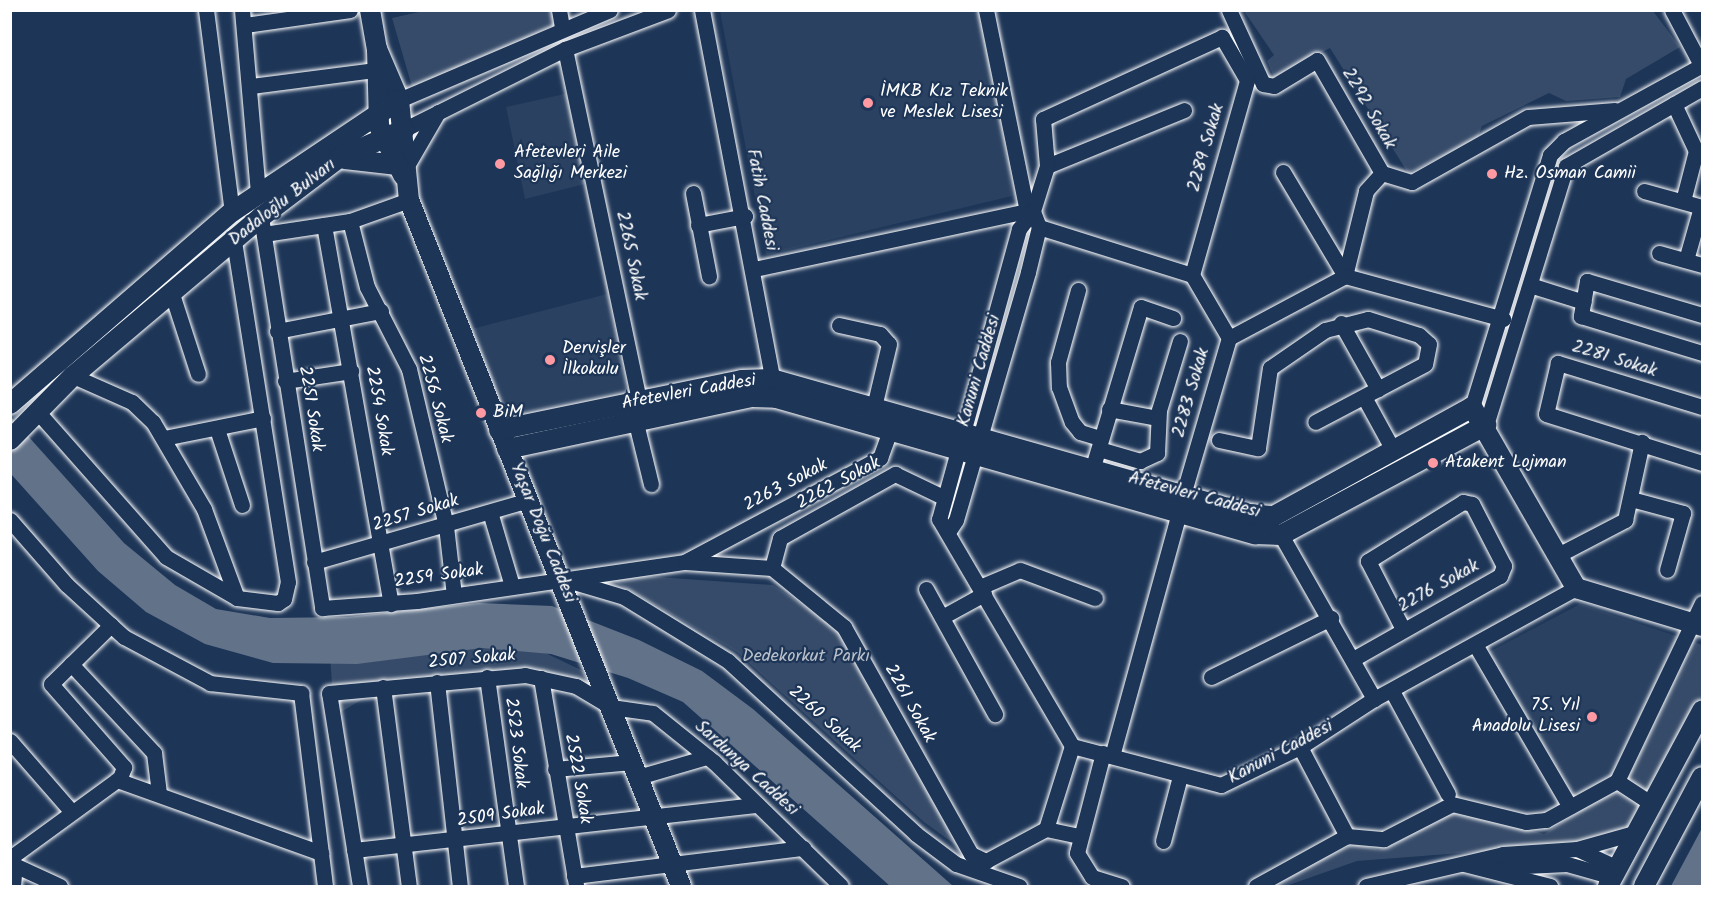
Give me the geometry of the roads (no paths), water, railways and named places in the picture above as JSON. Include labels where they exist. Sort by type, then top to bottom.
[{"type":"main road","points":[[370,10],[377,49],[399,100],[405,129],[403,171]]},
{"type":"main road","points":[[377,49],[374,70],[376,111],[384,139],[403,171]]},
{"type":"main road","name":"Dadaloğlu Bulvarı","points":[[14,395],[232,212],[376,111],[399,100]]},
{"type":"main road","name":"Dadaloğlu Bulvarı","points":[[10,440],[73,376],[234,241],[263,225],[339,158],[405,129]]},
{"type":"main road","points":[[339,158],[403,171]]},
{"type":"main road","name":"Yaşar Doğu Caddesi","points":[[403,171],[409,200],[507,449],[562,579],[681,886]]},
{"type":"main road","name":"Afetevleri Caddesi","points":[[500,430],[639,401],[774,388],[874,407],[968,444],[1181,504],[1274,516],[1472,407]]},
{"type":"main road","name":"Afetevleri Caddesi","points":[[507,449],[752,398],[774,388],[890,430],[1092,470],[1255,534],[1281,535],[1486,425]]},
{"type":"main road","points":[[1472,407],[1486,425],[1576,588],[1697,625]]},
{"type":"main road","points":[[1614,879],[1702,711]]},
{"type":"main road","points":[[1614,879],[1636,866],[1649,885],[1702,777]]},
{"type":"street","points":[[206,10],[232,212]]},
{"type":"street","points":[[258,193],[243,18],[350,10]]},
{"type":"street","points":[[559,10],[562,27]]},
{"type":"street","name":"Dadaloğlu Bulvarı","points":[[399,100],[562,27],[610,10]]},
{"type":"street","name":"Dadaloğlu Bulvarı","points":[[405,129],[565,49],[668,10]]},
{"type":"street","name":"Fatih Caddesi","points":[[702,10],[745,216],[774,388]]},
{"type":"street","points":[[1229,10],[1263,84],[1274,86]]},
{"type":"street","points":[[1472,407],[1503,319],[1550,156],[1564,141],[1702,65],[1672,10]]},
{"type":"street","points":[[990,12],[1031,217]]},
{"type":"street","name":"2289 Sokak","points":[[1043,119],[1222,37],[1247,80],[1192,275]]},
{"type":"street","name":"2265 Sokak","points":[[565,49],[639,401]]},
{"type":"street","name":"2292 Sokak","points":[[1274,86],[1317,60],[1382,173],[1366,191],[1345,276]]},
{"type":"street","points":[[250,86],[374,70]]},
{"type":"street","points":[[1241,102],[1274,86]]},
{"type":"street","points":[[1486,425],[1533,286],[1566,166],[1702,88]]},
{"type":"street","points":[[1674,104],[1699,149],[1683,201]]},
{"type":"street","points":[[1382,173],[1412,182],[1528,117],[1623,109]]},
{"type":"street","points":[[1047,166],[1184,110]]},
{"type":"street","points":[[403,171],[438,112]]},
{"type":"street","name":"Kanuni Caddesi","points":[[948,532],[968,444],[1047,166],[1043,119]]},
{"type":"street","points":[[1283,172],[1345,276]]},
{"type":"street","points":[[1644,191],[1702,207],[1686,260]]},
{"type":"street","points":[[693,193],[709,276]]},
{"type":"street","points":[[263,225],[324,225],[350,221],[409,200]]},
{"type":"street","points":[[698,225],[745,216]]},
{"type":"street","points":[[754,269],[1031,217],[1192,275]]},
{"type":"street","name":"2256 Sokak","points":[[350,221],[367,287],[409,369],[446,526],[454,596]]},
{"type":"street","name":"2251 Sokak","points":[[263,225],[277,331],[322,608]]},
{"type":"street","name":"2254 Sokak","points":[[324,225],[391,604]]},
{"type":"street","points":[[32,416],[166,557],[237,598],[278,603],[288,582],[234,241]]},
{"type":"street","points":[[1659,253],[1702,266]]},
{"type":"street","name":"2283 Sokak","points":[[1122,886],[1092,877],[1083,867],[1077,853],[1080,836],[1108,754],[1229,338],[1192,275]]},
{"type":"street","points":[[1229,338],[1345,276],[1503,319]]},
{"type":"street","points":[[1702,315],[1587,281],[1581,316],[1702,353]]},
{"type":"street","points":[[1533,286],[1584,302]]},
{"type":"street","points":[[1078,290],[1058,362],[1059,387],[1080,432],[1100,443],[1151,459],[1159,450],[1158,418],[1180,341]]},
{"type":"street","points":[[172,294],[198,374]]},
{"type":"street","points":[[1092,470],[1141,308],[1173,318]]},
{"type":"street","points":[[277,331],[381,311]]},
{"type":"street","points":[[1219,440],[1258,448],[1270,368],[1341,323],[1368,319],[1419,335],[1430,344],[1425,364],[1315,422]]},
{"type":"street","points":[[1341,323],[1378,389]]},
{"type":"street","points":[[839,325],[880,334],[889,344],[874,407]]},
{"type":"street","name":"2281 Sokak","points":[[1702,407],[1558,363],[1546,414],[1642,442],[1702,463]]},
{"type":"street","points":[[285,381],[351,371]]},
{"type":"street","points":[[73,376],[132,402],[164,438],[204,509],[237,598]]},
{"type":"street","points":[[1364,397],[1393,450]]},
{"type":"street","points":[[1109,409],[1158,418]]},
{"type":"street","points":[[164,438],[263,418]]},
{"type":"street","points":[[636,423],[651,484]]},
{"type":"street","points":[[217,429],[242,505]]},
{"type":"street","points":[[890,430],[880,458],[895,474]]},
{"type":"street","points":[[1558,555],[1625,520],[1642,442]]},
{"type":"street","name":"Kanuni Caddesi","points":[[968,444],[945,498],[939,519],[1072,746],[1108,754],[1180,776],[1221,785],[1300,747],[1374,699],[1576,588]]},
{"type":"street","name":"2263 Sokak","points":[[685,562],[880,458]]},
{"type":"street","name":"2262 Sokak","points":[[772,568],[780,538],[895,474],[945,498]]},
{"type":"street","points":[[1631,499],[1683,513],[1667,570]]},
{"type":"street","name":"2257 Sokak","points":[[314,562],[381,546],[529,500]]},
{"type":"street","name":"2276 Sokak","points":[[1353,659],[1500,576],[1504,566],[1472,504],[1463,502],[1372,555],[1368,561],[1403,629]]},
{"type":"street","points":[[490,512],[512,586]]},
{"type":"street","points":[[10,520],[111,625],[210,684],[301,693],[325,886]]},
{"type":"street","points":[[1281,535],[1331,618],[1374,699]]},
{"type":"street","points":[[562,579],[685,562],[772,568]]},
{"type":"street","name":"2261 Sokak","points":[[772,568],[844,627],[972,855],[986,861],[1046,829]]},
{"type":"street","points":[[942,617],[1020,570],[1095,598]]},
{"type":"street","name":"2259 Sokak","points":[[322,608],[391,604],[562,579]]},
{"type":"street","name":"2260 Sokak","points":[[562,579],[624,597],[729,662],[916,834],[956,864],[1019,886]]},
{"type":"street","points":[[926,589],[995,714]]},
{"type":"street","points":[[1256,886],[1347,836],[1384,839],[1452,804],[1526,822],[1546,820],[1617,781],[1697,625],[1702,603]]},
{"type":"street","points":[[1211,677],[1331,618]]},
{"type":"street","points":[[12,862],[71,811],[119,781],[124,767],[52,690],[71,664],[111,625]]},
{"type":"street","points":[[1476,645],[1570,807]]},
{"type":"street","points":[[71,664],[154,753],[159,793]]},
{"type":"street","name":"2507 Sokak","points":[[354,849],[330,693],[487,676],[541,678],[576,686],[611,707]]},
{"type":"street","name":"2523 Sokak","points":[[487,676],[507,835],[516,886]]},
{"type":"street","name":"2522 Sokak","points":[[541,678],[575,881]]},
{"type":"street","points":[[437,682],[453,842],[460,886]]},
{"type":"street","points":[[382,687],[410,886]]},
{"type":"street","points":[[1392,691],[1448,794]]},
{"type":"street","name":"Sardunya Caddesi","points":[[611,707],[653,713],[707,757],[841,886]]},
{"type":"street","points":[[10,741],[71,811]]},
{"type":"street","points":[[1072,746],[1046,829],[1080,836]]},
{"type":"street","points":[[1300,747],[1347,836]]},
{"type":"street","points":[[555,769],[635,770],[707,757]]},
{"type":"street","points":[[1163,841],[1180,776]]},
{"type":"street","points":[[119,781],[159,793],[321,853]]},
{"type":"street","points":[[1617,781],[1652,804]]},
{"type":"street","name":"2509 Sokak","points":[[354,849],[404,848],[566,826],[758,805]]},
{"type":"street","points":[[1366,886],[1464,864],[1577,849],[1637,832]]},
{"type":"street","points":[[575,881],[803,848]]},
{"type":"street","points":[[354,849],[360,886]]},
{"type":"street","points":[[1577,849],[1614,879]]},
{"type":"street","points":[[1491,860],[1504,867],[1567,864],[1614,879]]},
{"type":"street","points":[[12,862],[13,886]]},
{"type":"street","points":[[12,862],[60,886]]},
{"type":"street","points":[[1464,864],[1550,886]]},
{"type":"place","name":"İMKB Kız Teknik ve Meslek Lisesi","points":[[868,103]]},
{"type":"place","name":"Afetevleri Aile Sağlığı Merkezi","points":[[500,164]]},
{"type":"place","name":"Hz. Osman Camii","points":[[1492,174]]},
{"type":"place","name":"Dervişler İlkokulu","points":[[550,360]]},
{"type":"place","name":"BiM","points":[[481,413]]},
{"type":"place","name":"Atakent Lojman","points":[[1433,463]]},
{"type":"place","name":"75. Yıl Anadolu Lisesi","points":[[1592,717]]},
{"type":"park label","name":"Dedekorkut Parkı","points":[[806,657]]}]
